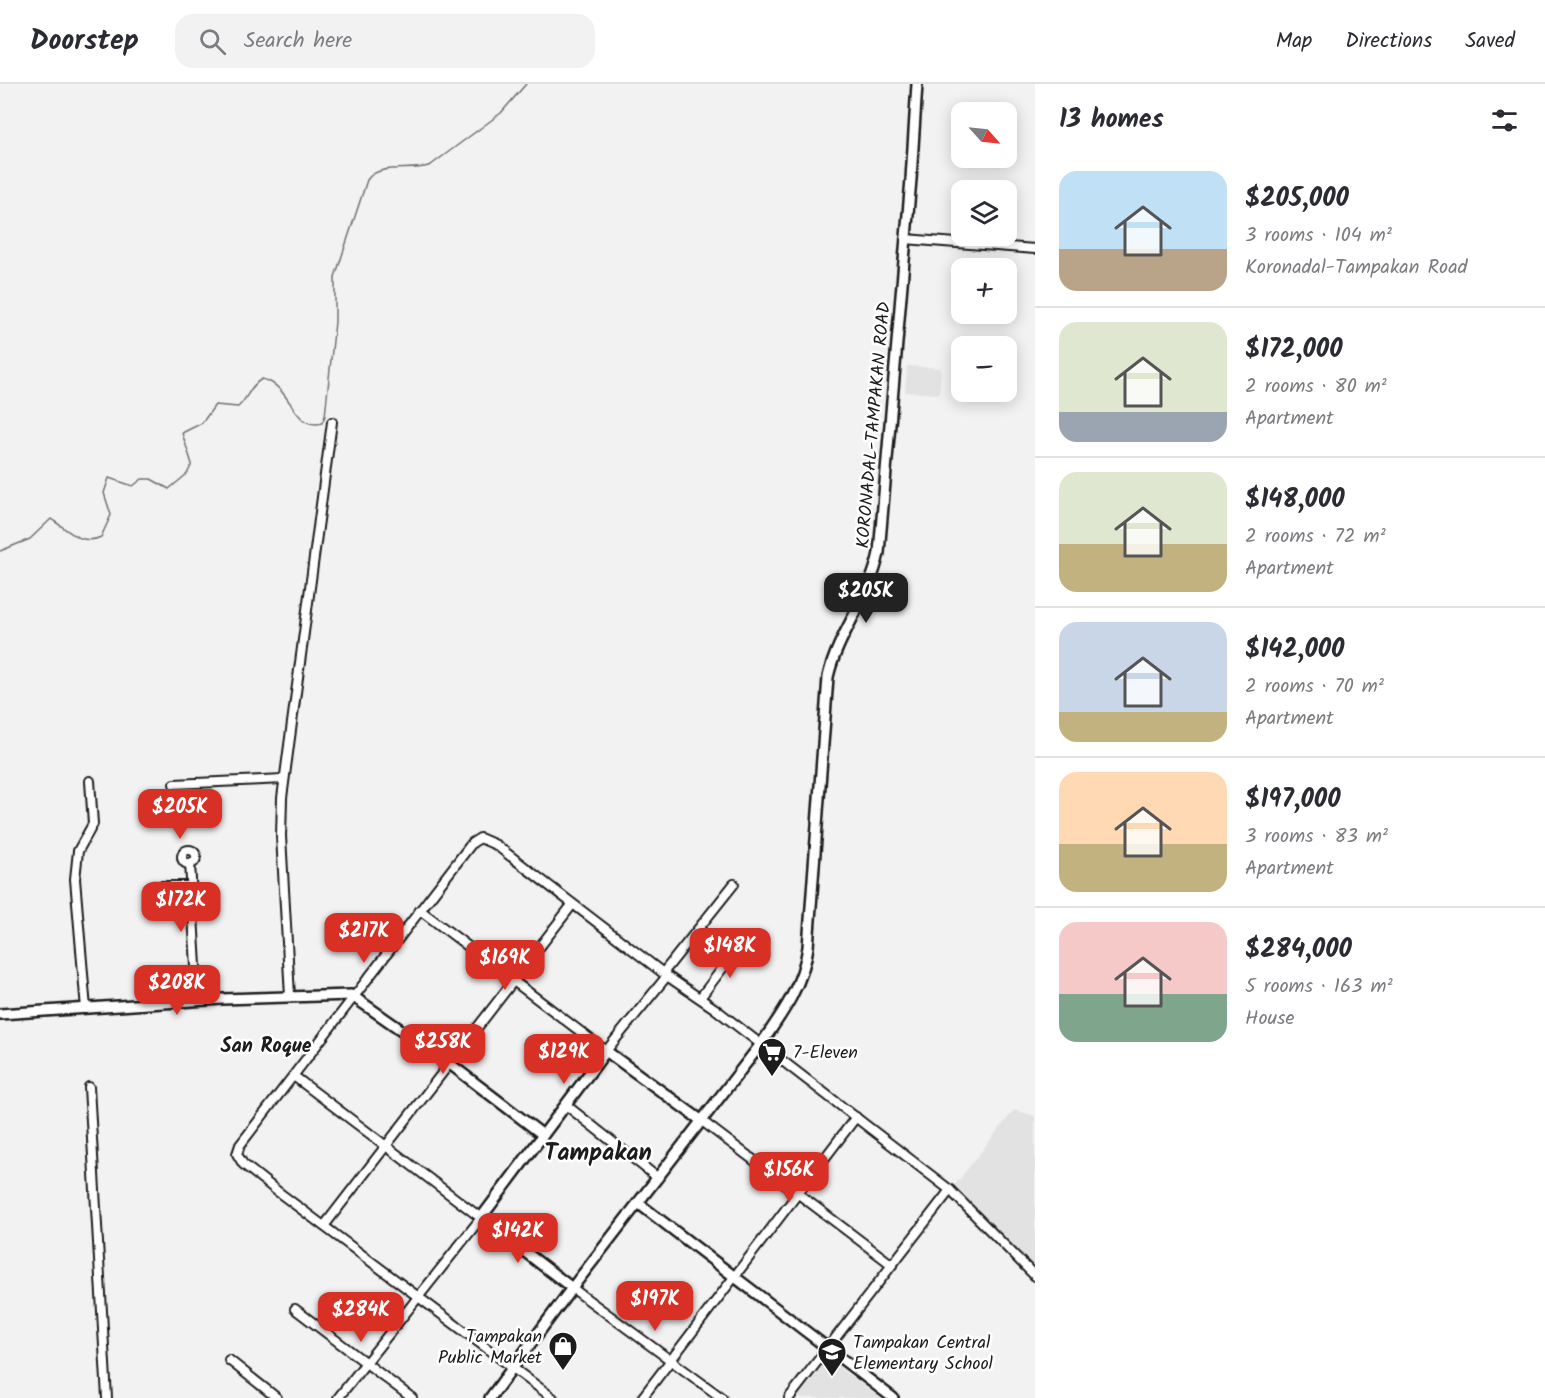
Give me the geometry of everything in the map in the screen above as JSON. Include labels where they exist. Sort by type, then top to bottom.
[{"type":"main road","name":"KORONADAL-TAMPAKAN ROAD","points":[[490,1398],[761,1044],[794,993],[806,959],[826,686],[835,654],[871,583],[879,553],[917,84]]},
{"type":"main road","points":[[0,1014],[290,996],[339,994],[357,996],[543,1135]]},
{"type":"main road","points":[[572,1288],[481,1218],[606,1052],[702,1121]]},
{"type":"main road","points":[[638,1203],[893,1398]]},
{"type":"street","points":[[906,239],[1035,249]]},
{"type":"street","points":[[290,996],[281,836],[284,779],[332,422]]},
{"type":"street","points":[[174,784],[284,779]]},
{"type":"street","points":[[86,1009],[75,879],[78,851],[93,824],[90,781]]},
{"type":"street","points":[[552,1398],[243,1164],[237,1154],[240,1145],[295,1077],[420,910],[472,843],[480,838],[496,845],[665,975],[761,1044],[950,1190],[1035,1276]]},
{"type":"street","points":[[190,863],[198,1001]]},
{"type":"street","points":[[420,910],[606,1052],[734,884]]},
{"type":"street","points":[[153,886],[191,886]]},
{"type":"street","points":[[324,1226],[572,905]]},
{"type":"street","points":[[699,998],[740,945]]},
{"type":"street","points":[[295,1077],[481,1218],[338,1398]]},
{"type":"street","points":[[89,1087],[107,1398]]},
{"type":"street","points":[[566,1105],[658,1178]]},
{"type":"street","points":[[642,1398],[856,1117]]},
{"type":"street","points":[[702,1121],[891,1264]]},
{"type":"street","points":[[789,1398],[950,1190]]},
{"type":"street","points":[[572,1288],[722,1398]]},
{"type":"street","points":[[295,1309],[412,1398]]},
{"type":"street","points":[[229,1360],[277,1398]]},
{"type":"shaded area","points":[[907,366],[941,368],[939,394],[905,392]]},
{"type":"shaded area","points":[[1014,1110],[1035,1116],[1035,1269],[954,1186]]},
{"type":"shaded area","name":"Tampakan Central Elementary School","points":[[826,1358],[881,1398],[796,1398]]},
{"type":"waterway","points":[[0,551],[30,539],[51,519],[80,538],[87,540],[101,537],[111,515],[104,493],[109,478],[133,486],[142,479],[151,479],[169,489],[187,474],[192,464],[182,433],[202,423],[215,405],[238,407],[262,379],[272,383],[280,390],[304,420],[312,424],[322,423],[325,416],[335,322],[335,277],[367,180],[372,175],[388,169],[431,165],[501,113],[526,84]]},
{"type":"place","name":"7-Eleven","points":[[772,1078]]},
{"type":"place","name":"Tampakan Public Market","points":[[563,1372]]},
{"type":"place","name":"Tampakan Central Elementary School","points":[[832,1378]]},
{"type":"district","name":"San Roque","points":[[266,1045]]},
{"type":"district","name":"Tampakan","points":[[598,1152]]}]
